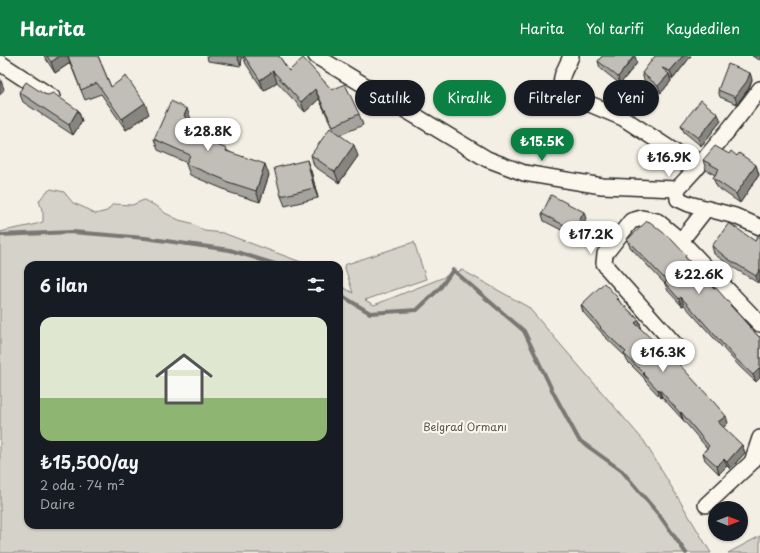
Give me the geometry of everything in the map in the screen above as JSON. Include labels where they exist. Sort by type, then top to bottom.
[{"type":"street","points":[[316,56],[487,159],[524,173],[602,186],[677,189],[698,167],[760,89]]},
{"type":"street","points":[[571,56],[561,79],[562,87],[566,94],[623,118],[698,167]]},
{"type":"street","points":[[0,63],[52,97]]},
{"type":"street","points":[[677,189],[678,199],[689,204],[735,216],[760,227]]},
{"type":"street","points":[[681,241],[706,209]]},
{"type":"street","points":[[679,348],[604,263],[605,254],[631,221],[642,218],[657,220],[681,241],[760,324]]},
{"type":"street","points":[[706,505],[752,462],[760,438]]},
{"type":"green space","name":"Belgrad Ormanı","points":[[51,189],[64,192],[73,203],[95,214],[107,211],[113,204],[132,205],[144,200],[158,207],[165,213],[179,220],[191,223],[204,231],[223,233],[298,261],[24,261],[24,529],[343,529],[343,287],[353,293],[344,265],[414,242],[426,279],[365,300],[374,305],[462,270],[528,307],[644,441],[711,553],[0,553],[0,232],[43,222],[43,213],[39,201],[45,193]]},
{"type":"green space","points":[[760,536],[760,553],[728,553]]},
{"type":"building","points":[[47,56],[60,56],[51,62]]},
{"type":"building","points":[[68,56],[98,56],[111,87],[126,76],[145,103],[122,119],[97,83],[81,90]]},
{"type":"building","points":[[244,56],[279,56],[289,71],[303,58],[332,90],[345,84],[355,105],[355,116],[333,126],[315,89],[301,102],[273,71],[260,80]]},
{"type":"building","points":[[602,56],[634,56],[618,77],[598,61]]},
{"type":"building","points":[[655,56],[683,56],[670,71],[662,68],[669,74],[659,85],[659,80],[651,80],[642,73]]},
{"type":"building","points":[[728,64],[750,73],[747,81],[735,97],[718,90]]},
{"type":"building","points":[[26,82],[44,94],[48,95],[53,93],[78,110],[69,125],[19,92]]},
{"type":"building","points":[[701,100],[718,114],[698,138],[681,125]]},
{"type":"building","points":[[171,101],[187,109],[184,116],[186,117],[180,129],[227,149],[226,151],[265,164],[256,191],[225,181],[186,164],[190,155],[154,139]]},
{"type":"building","points":[[330,128],[354,145],[335,172],[311,155]]},
{"type":"building","points":[[715,146],[729,154],[731,151],[737,156],[739,153],[756,165],[736,194],[713,178],[719,169],[703,160]]},
{"type":"building","points":[[307,160],[314,188],[281,196],[274,168]]},
{"type":"building","points":[[551,195],[584,212],[574,230],[542,214]]},
{"type":"building","points":[[647,221],[671,239],[714,289],[716,288],[760,337],[760,368],[753,375],[737,360],[681,297],[679,299],[665,283],[667,281],[627,240]]},
{"type":"building","points":[[729,223],[755,241],[760,233],[760,269],[756,276],[728,259],[712,246]]},
{"type":"building","points":[[604,283],[618,298],[617,299],[639,320],[635,323],[665,352],[667,351],[726,416],[718,422],[742,445],[727,462],[724,459],[717,466],[703,453],[709,446],[681,412],[680,413],[659,389],[658,390],[643,374],[644,373],[624,354],[626,352],[600,328],[601,327],[581,305]]},
{"type":"waterway","points":[[0,235],[72,232],[145,238],[230,250],[265,261]]},
{"type":"waterway","points":[[343,296],[370,313],[417,310],[440,288],[453,270],[524,331],[554,394],[579,440],[622,471],[660,516],[686,553]]}]
